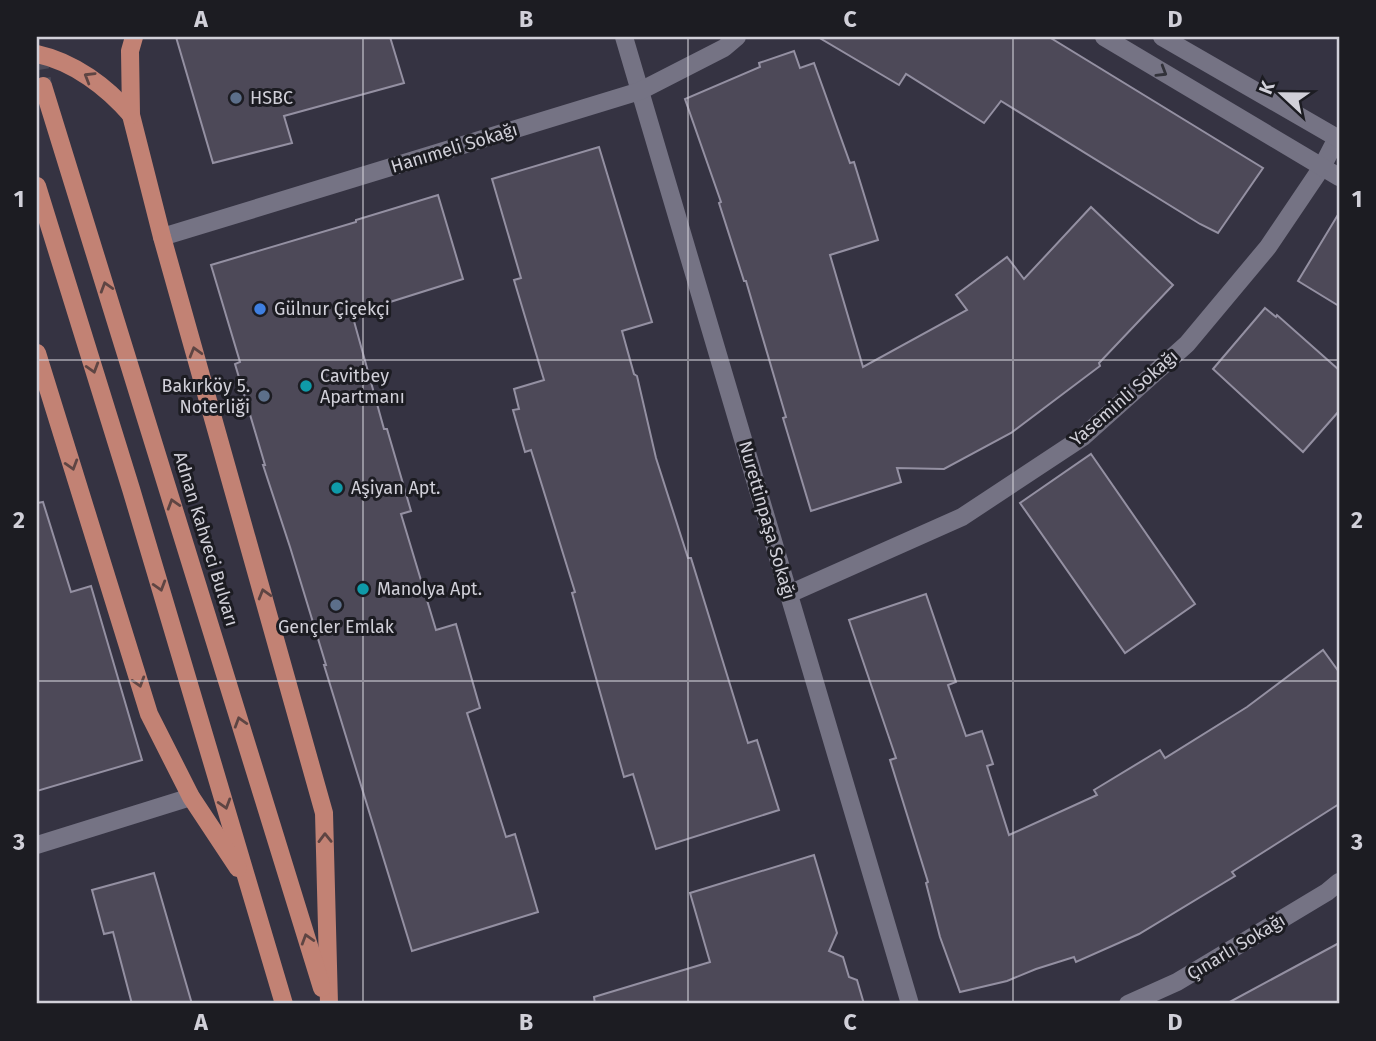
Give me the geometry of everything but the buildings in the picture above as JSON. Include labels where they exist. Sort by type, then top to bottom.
[{"type":"main road","points":[[134,37],[130,51],[131,115],[162,237],[324,813],[328,1004]]},
{"type":"main road","points":[[37,54],[53,57],[110,91],[131,115]]},
{"type":"main road","name":"Adnan Kahveci Bulvarı","points":[[43,86],[328,1004]]},
{"type":"main road","points":[[37,186],[127,476],[284,1004]]},
{"type":"main road","points":[[37,353],[149,714],[191,797],[250,886]]},
{"type":"street","name":"Nurettinpaşa Sokağı","points":[[624,37],[910,1004]]},
{"type":"street","name":"Hanımeli Sokağı","points":[[162,237],[640,91],[724,48],[737,37]]},
{"type":"street","points":[[1163,37],[1338,139]]},
{"type":"street","points":[[1112,39],[1339,177]]},
{"type":"street","name":"Yaseminli Sokağı","points":[[789,594],[962,517],[1083,437],[1187,344],[1268,247],[1338,139]]},
{"type":"street","points":[[37,845],[191,797]]},
{"type":"street","name":"Çınarlı Sokağı","points":[[1128,1004],[1177,982],[1339,883]]},
{"type":"tunnel","points":[[37,52],[43,86]]},
{"type":"place","name":"HSBC","points":[[236,98]]},
{"type":"place","name":"Gülnur Çiçekçi","points":[[260,309]]},
{"type":"place","name":"Cavitbey Apartmanı","points":[[306,386]]},
{"type":"place","name":"Bakırköy 5. Noterliği","points":[[264,396]]},
{"type":"place","name":"Aşiyan Apt.","points":[[337,488]]},
{"type":"place","name":"Manolya Apt.","points":[[363,589]]},
{"type":"place","name":"Gençler Emlak","points":[[336,605]]}]
